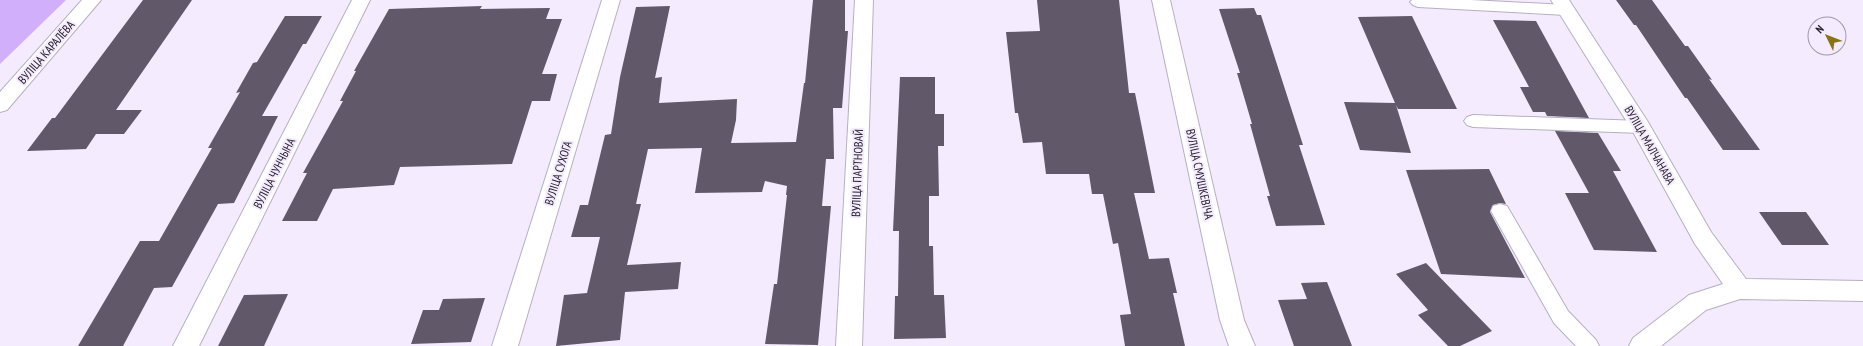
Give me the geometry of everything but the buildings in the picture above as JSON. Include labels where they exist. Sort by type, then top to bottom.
[{"type":"street","name":"ВУЛІЦА КАРАЛЁВА","points":[[0,105],[92,0]]},
{"type":"street","name":"ВУЛІЦА ЧУНЧЫНА","points":[[186,346],[361,0]]},
{"type":"street","name":"ВУЛІЦА СУХОГА","points":[[505,346],[611,0]]},
{"type":"street","name":"ВУЛІЦА ПАРТНОВАЙ","points":[[849,346],[864,0]]},
{"type":"street","name":"ВУЛІЦА СМУШКЕВІЧА","points":[[1161,0],[1232,320],[1242,346]]},
{"type":"street","name":"ВУЛІЦА МАЛЧАНАВА","points":[[1563,5],[1640,127],[1703,238],[1740,289]]},
{"type":"street","points":[[1642,346],[1698,302],[1740,289],[1863,291]]},
{"type":"lane","points":[[1418,2],[1563,5]]},
{"type":"lane","points":[[1473,121],[1640,127]]},
{"type":"lane","points":[[1500,211],[1561,317],[1589,346]]},
{"type":"shaded area","points":[[0,0],[66,0],[0,64]]}]
